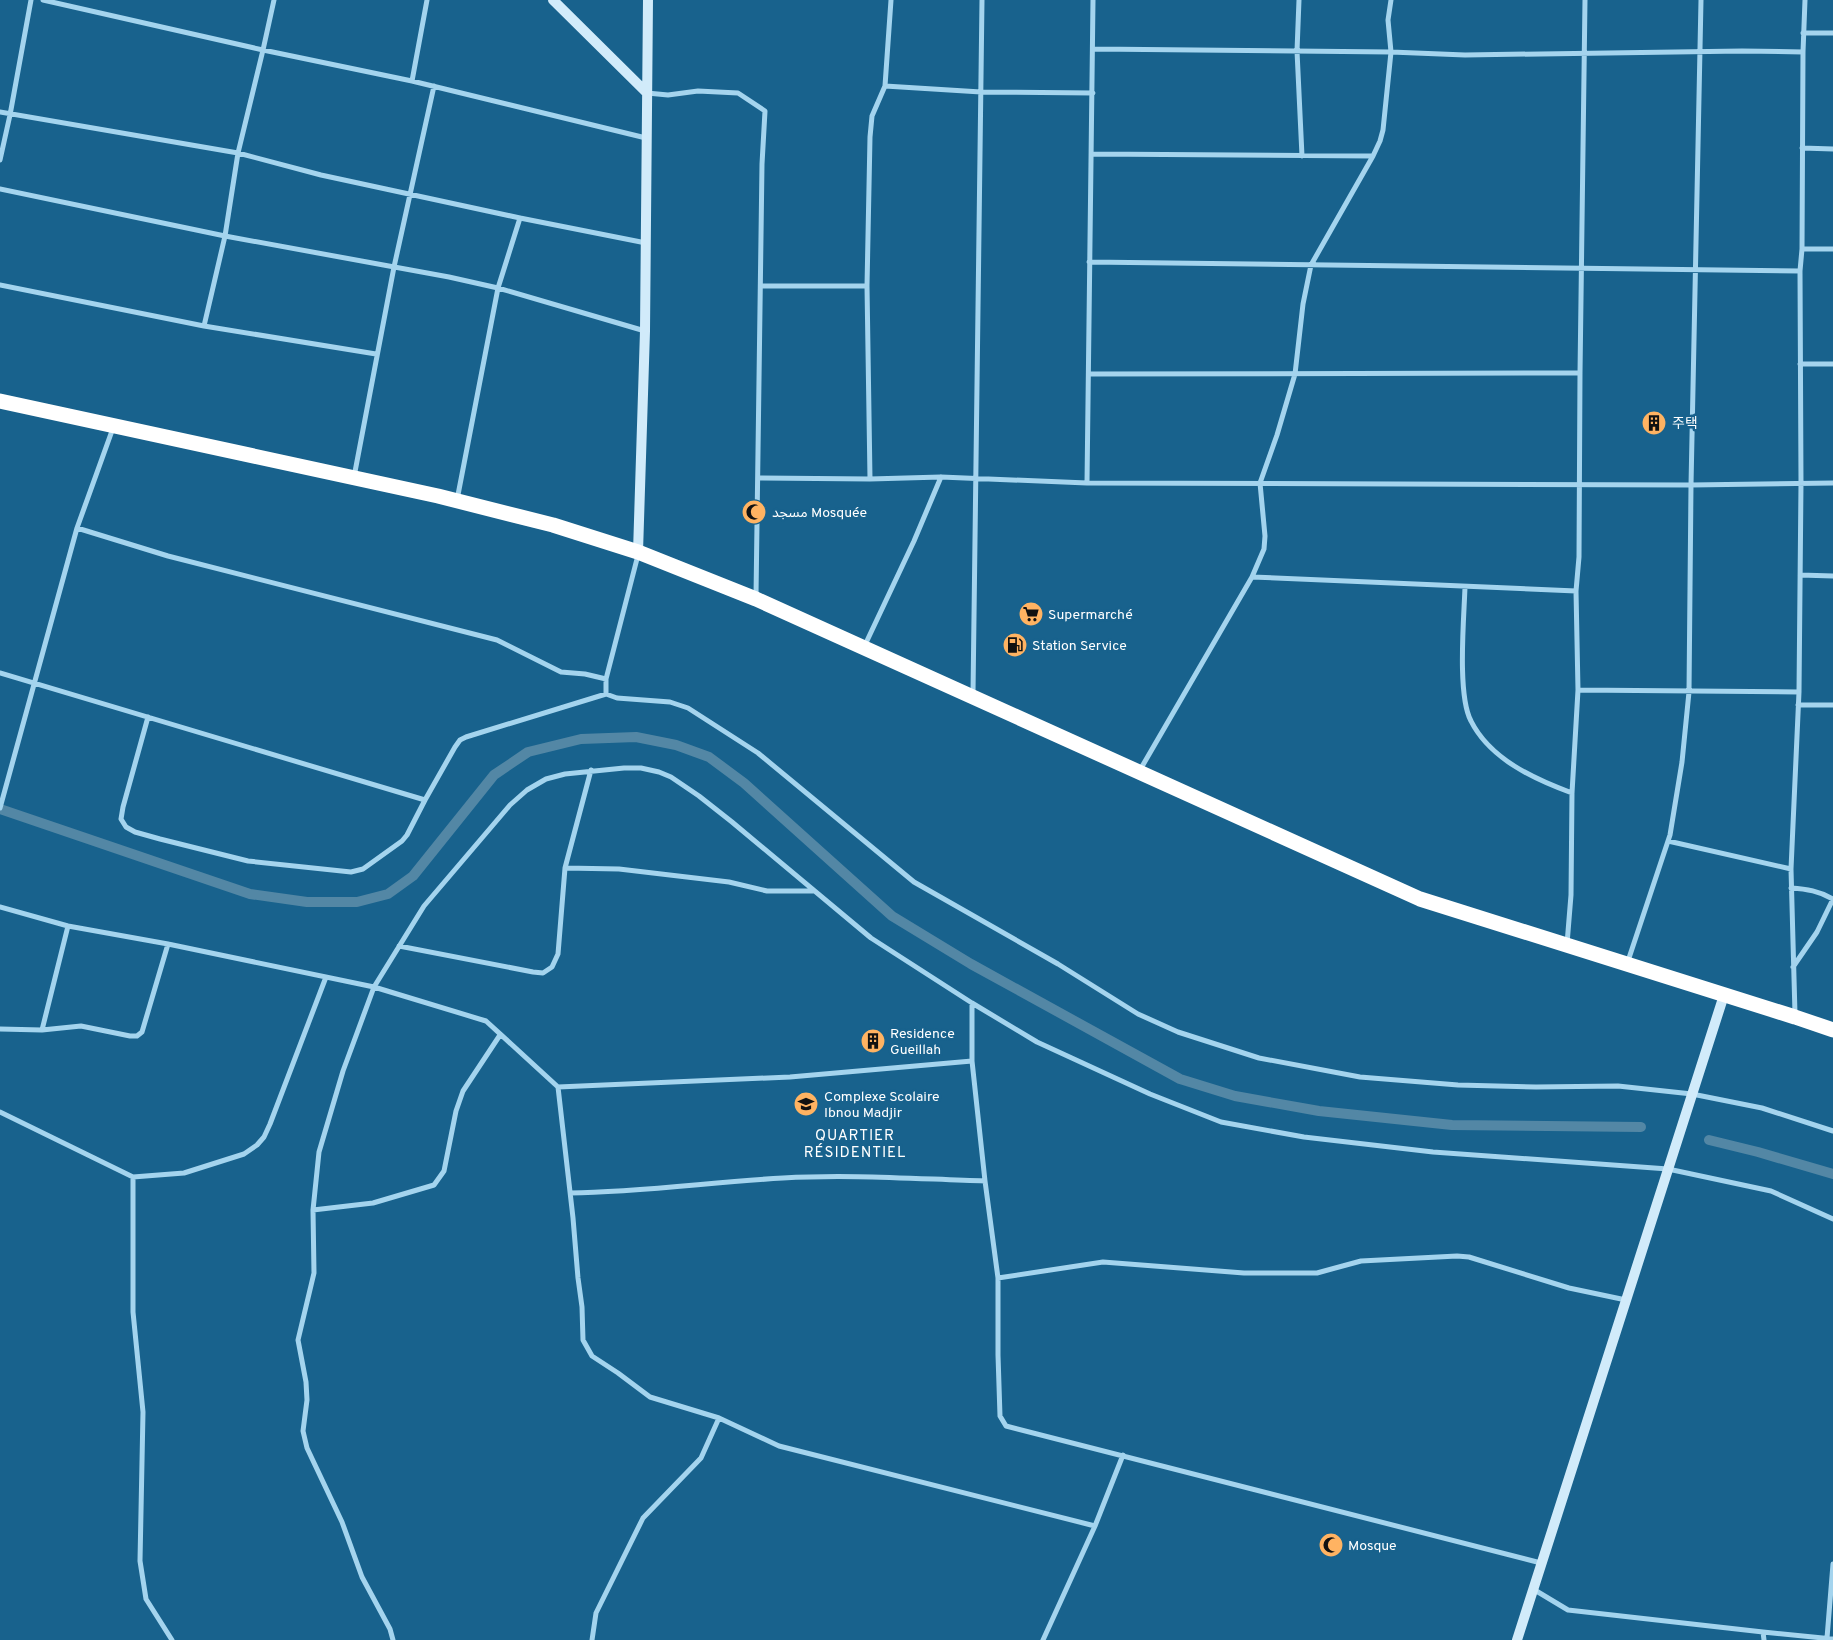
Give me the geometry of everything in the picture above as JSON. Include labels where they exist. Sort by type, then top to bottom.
[{"type":"highway","points":[[0,401],[457,501],[553,525],[638,552],[756,599],[1420,899],[1833,1030]]},
{"type":"street","points":[[0,160],[31,0]]},
{"type":"street","points":[[43,0],[263,50],[434,86],[647,139]]},
{"type":"street","points":[[204,326],[225,236],[238,153],[274,0]]},
{"type":"street","points":[[412,81],[427,0]]},
{"type":"street","points":[[553,0],[647,93],[668,95],[698,91],[738,93],[765,110],[762,164],[756,599]]},
{"type":"street","points":[[606,694],[606,679],[638,552],[646,331],[648,0]]},
{"type":"street","points":[[870,479],[867,286],[872,116],[885,86],[891,0]]},
{"type":"street","points":[[973,696],[982,0]]},
{"type":"street","points":[[1088,483],[1089,262],[1094,49],[1093,0]]},
{"type":"street","points":[[1299,0],[1297,51],[1302,156]]},
{"type":"street","points":[[1138,772],[1252,577],[1264,549],[1265,536],[1260,483],[1280,427],[1295,374],[1303,304],[1311,265],[1373,156],[1383,130],[1391,52],[1388,20],[1391,0]]},
{"type":"street","points":[[1567,946],[1571,895],[1572,793],[1578,690],[1576,591],[1579,557],[1585,0]]},
{"type":"street","points":[[1627,965],[1668,841],[1682,762],[1689,692],[1690,485],[1701,0]]},
{"type":"street","points":[[1795,1017],[1791,869],[1799,692],[1801,482],[1800,271],[1802,249],[1805,0]]},
{"type":"street","points":[[1804,33],[1833,34]]},
{"type":"street","points":[[1094,49],[1391,52],[1465,56],[1699,51],[1803,52]]},
{"type":"street","points":[[354,477],[376,354],[434,86]]},
{"type":"street","points":[[885,86],[981,92],[1093,92]]},
{"type":"street","points":[[0,112],[238,153],[321,175],[520,218],[646,242]]},
{"type":"street","points":[[1802,148],[1833,148]]},
{"type":"street","points":[[1092,154],[1373,156]]},
{"type":"street","points":[[0,189],[225,236],[498,288],[646,331]]},
{"type":"street","points":[[457,501],[498,288],[520,218]]},
{"type":"street","points":[[1802,249],[1833,250]]},
{"type":"street","points":[[1089,262],[1800,271]]},
{"type":"street","points":[[0,285],[204,326],[376,354]]},
{"type":"street","points":[[761,286],[867,286]]},
{"type":"street","points":[[1800,364],[1833,364]]},
{"type":"street","points":[[1089,374],[1580,373]]},
{"type":"street","points":[[0,808],[77,528],[114,425]]},
{"type":"street","points":[[864,648],[914,541],[941,477]]},
{"type":"street","points":[[758,478],[870,479],[941,477],[1088,483],[1690,485],[1833,483]]},
{"type":"street","points":[[77,528],[168,556],[497,640],[561,672],[585,674],[606,679]]},
{"type":"street","points":[[1800,575],[1833,576]]},
{"type":"street","points":[[1252,577],[1576,591]]},
{"type":"street","points":[[1465,587],[1463,681],[1466,708],[1471,721],[1495,752],[1528,774],[1572,793]]},
{"type":"street","points":[[0,673],[425,800]]},
{"type":"street","points":[[1578,690],[1799,692]]},
{"type":"street","points":[[148,717],[122,807],[121,819],[126,827],[135,832],[160,839],[248,861],[351,872],[363,870],[402,841],[407,835],[460,740],[606,694],[617,698],[670,702],[688,708],[758,753],[914,882],[1058,964],[1138,1014],[1178,1032],[1259,1058],[1360,1077],[1458,1085],[1536,1087],[1618,1086],[1692,1094],[1762,1108],[1833,1131]]},
{"type":"street","points":[[1798,705],[1833,705]]},
{"type":"street","points":[[393,1640],[390,1629],[362,1578],[342,1522],[307,1448],[303,1431],[306,1382],[298,1340],[314,1273],[313,1210],[318,1152],[343,1071],[374,986],[424,906],[510,805],[526,790],[546,779],[591,770],[641,768],[659,772],[679,782],[732,822],[871,938],[972,1003],[1037,1042],[1150,1094],[1221,1122],[1304,1138],[1433,1152],[1668,1169],[1771,1191],[1833,1219]]},
{"type":"street","points":[[399,946],[543,973],[552,967],[558,954],[564,868],[591,770]]},
{"type":"street","points":[[1668,841],[1791,869]]},
{"type":"street","points":[[564,868],[619,868],[729,882],[767,892],[815,891]]},
{"type":"street","points":[[1791,888],[1822,892],[1833,899],[1817,932],[1793,967]]},
{"type":"street","points":[[0,907],[68,926],[168,944],[326,978],[374,986],[486,1021],[558,1087],[582,1307],[583,1340],[592,1356],[650,1397],[719,1418],[779,1446],[1095,1526]]},
{"type":"street","points":[[42,1030],[68,926]]},
{"type":"street","points":[[0,1029],[42,1030],[80,1026],[136,1036],[142,1032],[168,944]]},
{"type":"street","points":[[0,1112],[134,1177],[184,1172],[244,1154],[257,1145],[264,1137],[326,978]]},
{"type":"street","points":[[1517,1640],[1724,995]]},
{"type":"street","points":[[972,1003],[972,1061],[984,1181],[998,1278],[1000,1416],[1006,1426],[1541,1563]]},
{"type":"street","points":[[313,1210],[373,1202],[434,1185],[444,1171],[456,1110],[463,1091],[500,1035]]},
{"type":"street","points":[[558,1087],[790,1077],[972,1061]]},
{"type":"street","points":[[570,1193],[610,1193],[782,1178],[837,1176],[984,1181]]},
{"type":"street","points":[[134,1177],[133,1312],[143,1412],[140,1562],[146,1599],[172,1640]]},
{"type":"street","points":[[998,1278],[1103,1262],[1244,1273],[1317,1273],[1361,1261],[1457,1256],[1469,1257],[1569,1288],[1626,1300]]},
{"type":"street","points":[[592,1640],[596,1613],[643,1518],[701,1458],[719,1418]]},
{"type":"street","points":[[1043,1640],[1095,1526],[1122,1455]]},
{"type":"street","points":[[1533,1589],[1568,1610],[1830,1638],[1833,1564]]},
{"type":"street","points":[[1763,1632],[1764,1640]]},
{"type":"waterway","points":[[0,809],[250,894],[307,902],[357,902],[388,894],[413,876],[494,775],[528,752],[581,739],[636,737],[676,745],[709,757],[744,783],[892,916],[971,964],[1180,1079],[1235,1096],[1319,1111],[1452,1125],[1641,1127]]},
{"type":"waterway","points":[[1709,1140],[1833,1174]]},
{"type":"place","name":"주택","points":[[1654,423]]},
{"type":"place","name":"مسجد Mosquée","points":[[754,512]]},
{"type":"place","name":"Supermarché","points":[[1031,614]]},
{"type":"place","name":"Station Service","points":[[1015,645]]},
{"type":"place","name":"Residence Gueillah","points":[[873,1041]]},
{"type":"place","name":"Complexe Scolaire Ibnou Madjir","points":[[806,1104]]},
{"type":"place","name":"Mosque","points":[[1331,1545]]},
{"type":"district","name":"QUARTIER RÉSIDENTIEL","points":[[855,1144]]}]
